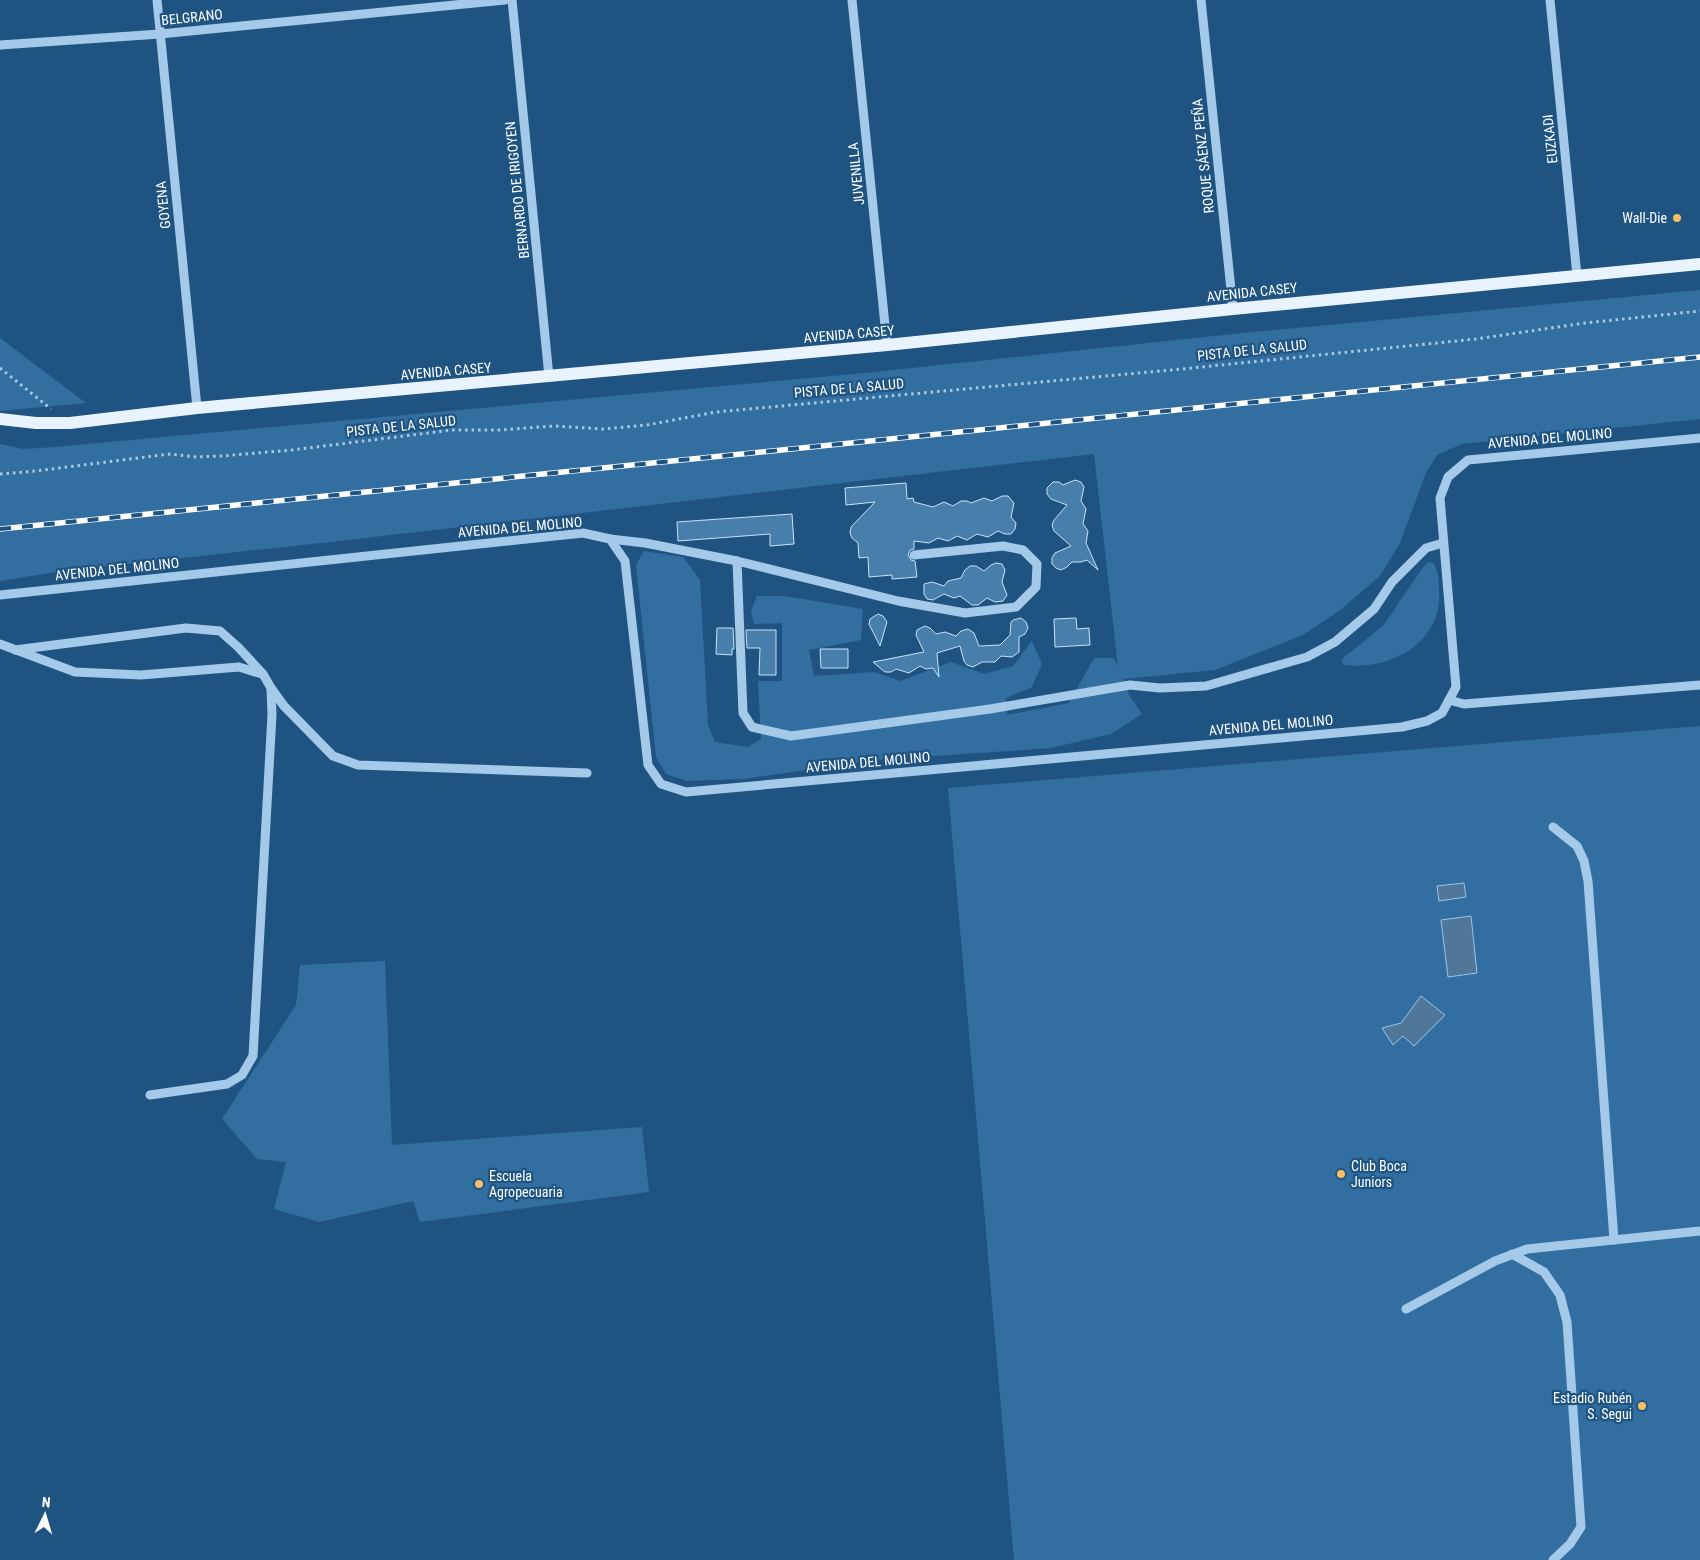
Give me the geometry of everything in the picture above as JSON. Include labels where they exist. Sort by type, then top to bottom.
[{"type":"main road","name":"AVENIDA CASEY","points":[[0,419],[36,423],[70,423],[197,408],[887,345],[1233,309],[1700,264]]},
{"type":"street","name":"GOYENA","points":[[157,0],[197,408]]},
{"type":"street","name":"BELGRANO","points":[[0,45],[160,34],[505,0]]},
{"type":"street","name":"BERNARDO DE IRIGOYEN","points":[[512,0],[549,377]]},
{"type":"street","name":"JUVENILLA","points":[[852,0],[887,345]]},
{"type":"street","name":"ROQUE SÁENZ PEÑA","points":[[1201,0],[1233,309]]},
{"type":"street","name":"EUZKADI","points":[[1550,0],[1577,276]]},
{"type":"street","name":"AVENIDA DEL MOLINO","points":[[0,595],[583,533],[610,539],[625,561],[648,765],[661,784],[686,792],[1402,727],[1427,721],[1442,713],[1456,687],[1440,498],[1448,477],[1468,460],[1700,438]]},
{"type":"street","points":[[610,539],[646,543],[737,561],[898,601],[966,614],[1016,607],[1036,587],[1037,564],[1023,550],[1003,546],[914,555]]},
{"type":"street","points":[[737,561],[743,714],[752,727],[791,736],[990,710],[1130,685],[1160,688],[1206,686],[1307,657],[1335,642],[1374,609],[1392,582],[1426,548],[1444,542]]},
{"type":"street","points":[[16,650],[186,628],[220,631],[238,646],[263,674],[284,706],[333,756],[358,765],[587,773]]},
{"type":"street","points":[[0,644],[75,672],[141,675],[239,667],[263,674]]},
{"type":"street","points":[[1449,700],[1464,704],[1700,685]]},
{"type":"street","points":[[150,1095],[227,1084],[242,1075],[253,1056],[272,715],[271,688]]},
{"type":"street","points":[[1553,827],[1577,846],[1584,861],[1588,881],[1614,1240]]},
{"type":"street","points":[[1406,1309],[1495,1261],[1527,1249],[1700,1232]]},
{"type":"street","points":[[1512,1254],[1544,1272],[1560,1295],[1567,1322],[1581,1527],[1570,1544],[1553,1560]]},
{"type":"path","name":"PISTA DE LA SALUD","points":[[0,474],[170,454],[197,457],[292,450],[452,430],[500,430],[554,426],[603,429],[647,425],[716,412],[1202,367],[1476,339],[1585,323],[1700,311]]},
{"type":"path","points":[[0,368],[70,423]]},
{"type":"shaded area","points":[[1700,290],[1700,419],[1462,444],[1437,455],[1426,473],[1400,543],[1380,576],[1339,611],[1303,635],[1215,670],[1123,679],[1129,695],[1142,714],[1111,734],[1051,748],[876,760],[743,779],[687,781],[666,774],[656,757],[636,565],[644,551],[683,557],[700,580],[708,725],[715,742],[748,747],[761,739],[758,681],[782,681],[782,623],[754,624],[751,611],[757,596],[784,596],[863,609],[861,640],[809,650],[814,676],[874,672],[900,681],[951,662],[984,674],[1013,666],[1032,641],[1042,664],[1032,687],[1006,698],[1007,715],[1069,703],[1094,658],[1114,658],[1118,667],[1094,454],[62,571],[0,581],[0,444],[24,449],[55,447],[864,373],[1233,334]]},
{"type":"shaded area","points":[[0,338],[86,403],[0,411]]},
{"type":"shaded area","points":[[1432,562],[1436,568],[1439,580],[1438,609],[1432,625],[1423,639],[1410,650],[1395,658],[1361,666],[1344,665],[1342,662],[1343,658],[1383,626],[1423,567],[1427,563]]},
{"type":"shaded area","name":"Club Boca Juniors","points":[[1700,726],[1700,1560],[1014,1560],[948,788]]},
{"type":"shaded area","points":[[1464,883],[1466,897],[1439,901],[1437,886]]},
{"type":"shaded area","points":[[1471,916],[1477,973],[1448,977],[1441,920]]},
{"type":"shaded area","points":[[385,961],[392,1145],[642,1127],[649,1192],[420,1222],[413,1201],[319,1222],[274,1209],[286,1162],[257,1159],[222,1119],[296,1005],[300,965]]},
{"type":"shaded area","points":[[1421,996],[1445,1015],[1414,1046],[1403,1036],[1393,1045],[1382,1028],[1401,1023]]},
{"type":"building","points":[[1075,480],[1081,482],[1084,487],[1081,501],[1086,509],[1083,524],[1088,531],[1086,543],[1098,570],[1087,560],[1072,562],[1061,570],[1052,564],[1052,558],[1055,553],[1071,546],[1054,531],[1052,525],[1067,505],[1051,499],[1047,494],[1047,488],[1053,482],[1059,482],[1063,485]]},
{"type":"building","points":[[906,483],[907,499],[913,498],[914,502],[933,507],[944,502],[953,506],[961,501],[971,503],[984,498],[992,501],[1002,496],[1008,496],[1014,503],[1011,517],[1016,523],[1015,529],[1011,534],[998,531],[988,537],[977,534],[967,540],[957,536],[948,541],[938,538],[929,543],[914,541],[914,549],[910,550],[908,555],[911,560],[915,561],[917,577],[892,579],[892,575],[869,577],[868,557],[859,558],[858,543],[852,538],[850,533],[851,527],[875,502],[846,505],[845,488]]},
{"type":"building","points":[[792,514],[794,544],[770,546],[770,534],[678,541],[677,522]]},
{"type":"building","points":[[996,563],[1002,564],[1005,570],[1002,582],[1007,595],[1003,601],[995,602],[987,598],[978,605],[972,605],[960,596],[954,598],[944,594],[933,600],[927,599],[924,594],[924,584],[932,582],[944,586],[948,581],[961,578],[965,570],[970,566],[976,566],[984,571]]},
{"type":"building","points":[[878,614],[883,616],[887,622],[880,646],[869,624],[870,619]]},
{"type":"building","points":[[1021,618],[1026,622],[1028,628],[1025,634],[1019,637],[1019,652],[1012,657],[1001,656],[995,662],[982,662],[973,667],[967,665],[964,661],[960,646],[937,653],[939,677],[933,668],[926,669],[920,666],[909,673],[896,669],[891,672],[885,672],[873,662],[924,652],[916,635],[917,630],[925,626],[936,634],[945,632],[956,636],[961,631],[968,629],[974,633],[979,646],[1000,645],[1010,635],[1011,622]]},
{"type":"building","points":[[1076,618],[1077,629],[1089,628],[1090,645],[1055,647],[1054,619]]},
{"type":"building","points":[[717,628],[733,628],[734,649],[732,649],[732,655],[716,654]]},
{"type":"building","points":[[746,630],[776,630],[776,675],[759,675],[760,648],[747,648]]},
{"type":"building","points":[[820,649],[848,649],[848,668],[821,668]]},
{"type":"railway","points":[[0,529],[1700,357]]},
{"type":"place","name":"Wall-Die","points":[[1677,218]]},
{"type":"place","name":"Club Boca Juniors","points":[[1341,1174]]},
{"type":"place","name":"Escuela Agropecuaria","points":[[479,1184]]},
{"type":"place","name":"Estadio Rubén S. Segui","points":[[1642,1406]]}]
